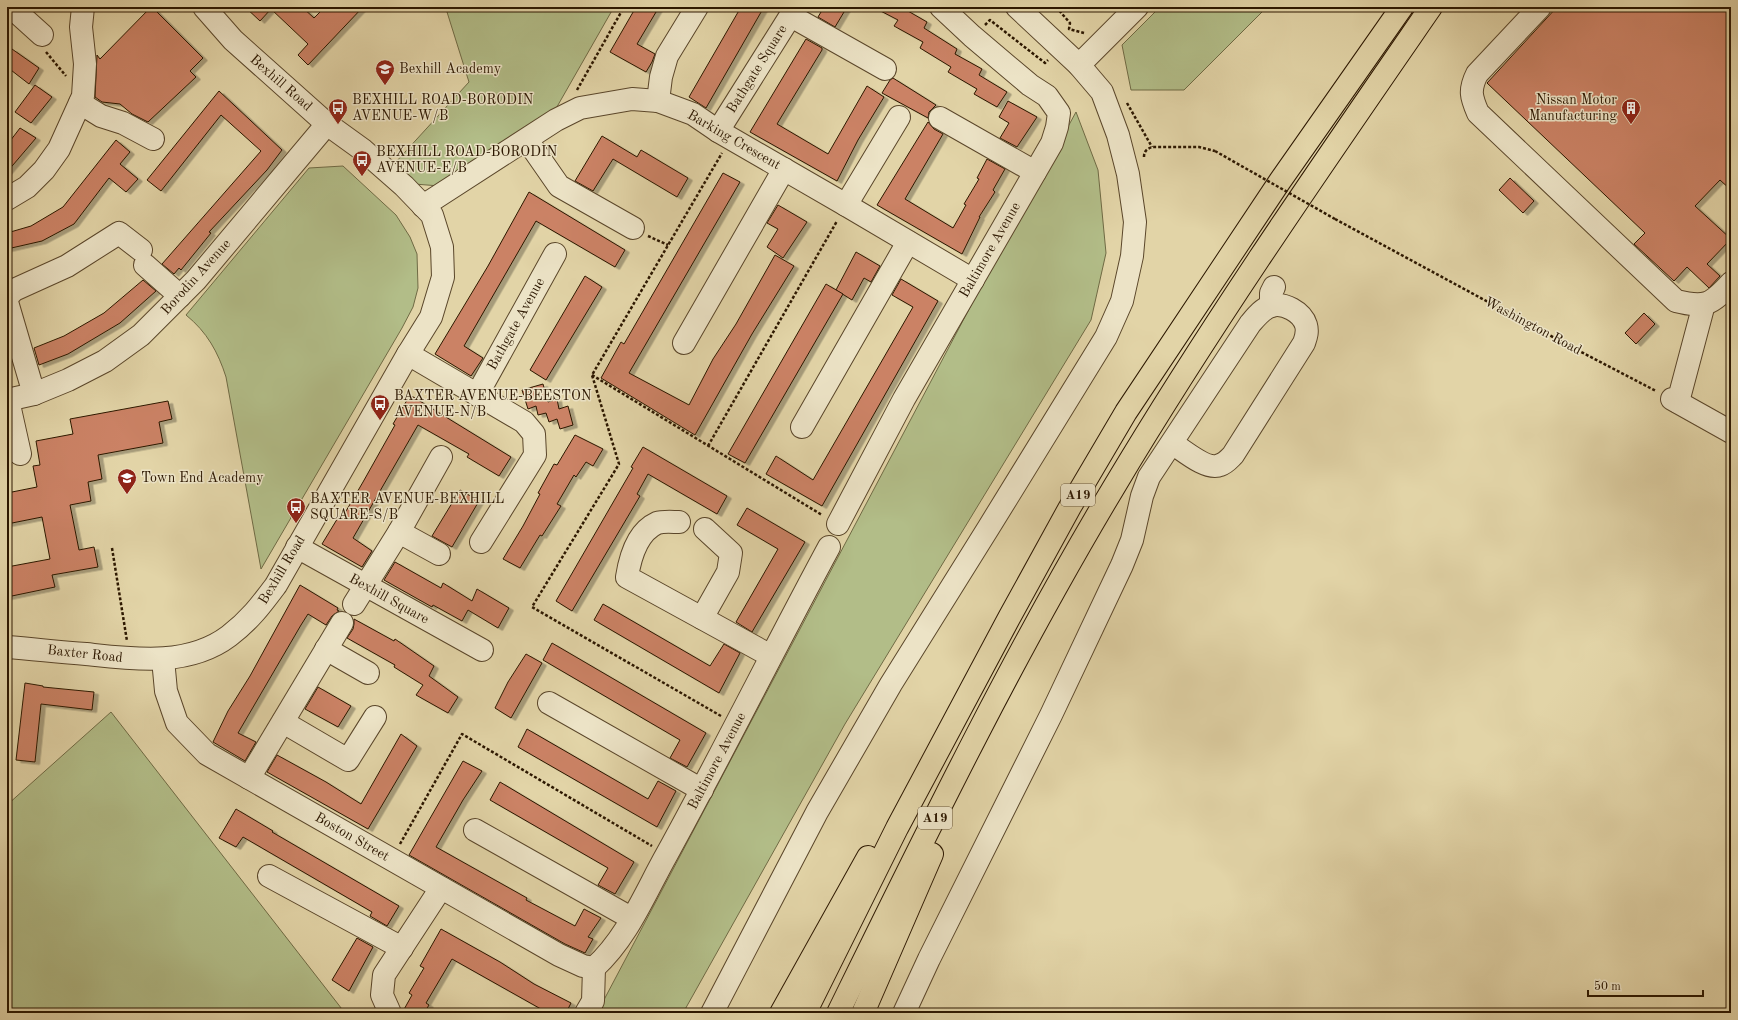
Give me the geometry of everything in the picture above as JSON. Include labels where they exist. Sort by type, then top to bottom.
[{"type":"highway","name":"A19","points":[[805,1013],[897,828],[1070,507],[1126,412],[1280,181],[1402,7]]},
{"type":"highway","name":"A19","points":[[838,1013],[904,879],[1035,624],[1115,486],[1174,390],[1301,196],[1431,7]]},
{"type":"highway","points":[[864,1013],[917,888],[1035,624]]},
{"type":"highway","points":[[781,1013],[834,915],[895,809],[962,707]]},
{"type":"street","points":[[11,7],[42,35]]},
{"type":"street","points":[[7,199],[27,187],[44,170],[60,149],[81,99],[85,64],[81,27],[83,7]]},
{"type":"street","name":"Bexhill Road","points":[[163,659],[200,651],[228,637],[253,616],[276,585],[296,547],[408,354],[432,317],[443,276],[442,247],[432,215],[404,186],[363,150],[327,124],[233,40],[204,7]]},
{"type":"street","points":[[658,101],[661,77],[667,56],[697,7]]},
{"type":"street","name":"Baltimore Avenue","points":[[838,524],[904,399],[1052,144],[1057,127],[1059,113],[1047,96],[1018,75],[972,36],[941,7]]},
{"type":"street","points":[[712,1013],[817,812],[891,684],[1106,337],[1122,301],[1132,256],[1134,222],[1128,174],[1118,135],[1102,92],[1079,65],[1063,37],[1017,7]]},
{"type":"street","points":[[1079,65],[1137,7]]},
{"type":"street","points":[[1540,7],[1477,74],[1472,85],[1472,99],[1478,113],[1676,301],[1690,304],[1704,304],[1717,299],[1731,284]]},
{"type":"street","points":[[793,12],[885,70]]},
{"type":"street","name":"Bathgate Square","points":[[724,134],[793,12]]},
{"type":"street","points":[[81,99],[101,116],[123,123],[154,139]]},
{"type":"street","name":"Barking Crescent","points":[[423,206],[556,120],[580,108],[632,99],[658,101],[693,114],[724,134],[973,280]]},
{"type":"street","points":[[846,205],[899,117]]},
{"type":"street","points":[[940,118],[1035,172]]},
{"type":"street","name":"Borodin Avenue","points":[[7,400],[34,394],[68,380],[105,361],[141,336],[196,280],[327,124]]},
{"type":"street","points":[[527,140],[559,186],[632,228]]},
{"type":"street","points":[[684,343],[784,169]]},
{"type":"street","points":[[7,297],[14,290],[67,266],[119,233],[180,296]]},
{"type":"street","points":[[802,427],[908,242]]},
{"type":"street","name":"Bathgate Avenue","points":[[477,394],[555,254]]},
{"type":"street","points":[[904,1013],[929,959],[1051,715],[1122,565],[1132,540],[1142,496],[1150,477],[1172,443],[1250,324],[1272,297],[1279,305],[1297,312],[1304,319],[1308,334],[1304,343],[1233,455],[1226,462],[1219,466],[1213,467],[1205,465],[1172,443]]},
{"type":"street","points":[[7,302],[34,394]]},
{"type":"street","points":[[1704,304],[1675,401],[1731,432]]},
{"type":"street","points":[[408,354],[524,422],[534,434],[535,455],[481,542]]},
{"type":"street","points":[[7,400],[20,454]]},
{"type":"street","points":[[354,604],[399,532],[441,457]]},
{"type":"street","points":[[679,522],[658,523],[644,533],[630,559],[628,577],[771,656]]},
{"type":"street","points":[[702,618],[728,572],[731,553],[705,529]]},
{"type":"street","points":[[399,532],[439,554]]},
{"type":"street","name":"Bexhill Square","points":[[296,547],[482,650]]},
{"type":"street","name":"Baltimore Avenue","points":[[594,968],[607,956],[624,934],[702,790],[829,547]]},
{"type":"street","points":[[249,778],[342,622]]},
{"type":"street","name":"Baxter Road","points":[[7,646],[130,659],[163,659]]},
{"type":"street","points":[[326,649],[368,673]]},
{"type":"street","name":"Boston Street","points":[[163,659],[166,692],[177,723],[207,754],[559,955],[583,966],[594,968]]},
{"type":"street","points":[[550,703],[702,790]]},
{"type":"street","points":[[283,722],[348,760],[374,717]]},
{"type":"street","points":[[475,830],[632,918]]},
{"type":"street","points":[[269,876],[402,948]]},
{"type":"street","points":[[390,1013],[382,995],[384,975],[441,888]]},
{"type":"street","points":[[586,1013],[593,1001],[594,968]]},
{"type":"path","points":[[576,92],[624,7]]},
{"type":"path","points":[[981,29],[990,20],[1045,64],[1063,37],[1070,23],[1056,7]]},
{"type":"path","points":[[42,35],[42,47],[81,99]]},
{"type":"path","points":[[724,134],[592,375],[619,464],[532,607],[735,725]]},
{"type":"path","name":"Washington Road","points":[[1152,148],[1199,147],[1215,151],[1335,219],[1562,342],[1675,401]]},
{"type":"path","points":[[708,446],[846,205]]},
{"type":"path","points":[[592,375],[838,524]]},
{"type":"path","points":[[112,548],[130,659]]},
{"type":"path","points":[[392,859],[462,734],[666,855]]},
{"type":"green space","points":[[449,7],[614,7],[554,112],[440,186],[414,184],[395,163],[469,82],[447,12]]},
{"type":"green space","points":[[1160,7],[1267,7],[1184,90],[1131,90],[1122,45]]},
{"type":"green space","points":[[1076,112],[1098,170],[1106,253],[1091,320],[845,724],[683,1013],[597,1013],[976,296]]},
{"type":"green space","points":[[343,166],[396,215],[410,237],[417,254],[418,288],[413,307],[402,328],[261,569],[226,377],[219,359],[206,335],[186,315],[309,168]]},
{"type":"green space","points":[[111,712],[345,1013],[7,1013],[7,805]]},
{"type":"building","points":[[151,7],[203,58],[190,71],[196,77],[148,122],[132,114],[120,104],[102,102],[95,97],[97,55],[100,59]]},
{"type":"building","points":[[245,7],[302,7],[314,18],[325,7],[363,7],[308,65],[298,55],[308,44],[271,9],[260,21]]},
{"type":"building","points":[[636,7],[659,7],[637,44],[655,54],[646,72],[610,52]]},
{"type":"building","points":[[741,7],[764,7],[706,108],[689,97]]},
{"type":"building","points":[[824,7],[847,7],[835,27],[818,17]]},
{"type":"building","points":[[873,7],[901,7],[927,22],[924,28],[957,49],[955,54],[982,69],[979,75],[1007,92],[997,107],[974,94],[977,89],[948,72],[951,67],[920,48],[923,42],[894,26],[898,20]]},
{"type":"building","name":"Nissan Motor Manufacturing","points":[[1557,7],[1731,7],[1731,190],[1720,180],[1695,206],[1731,239],[1707,264],[1720,276],[1709,288],[1687,267],[1674,281],[1634,244],[1645,233],[1487,83]]},
{"type":"building","points":[[806,39],[822,48],[822,50],[777,124],[828,154],[867,86],[884,97],[858,140],[837,181],[750,132]]},
{"type":"building","points":[[12,49],[39,68],[29,84],[7,67],[7,56]]},
{"type":"building","points":[[893,78],[936,105],[929,112],[928,118],[882,93],[890,80]]},
{"type":"building","points":[[35,85],[52,97],[31,123],[15,112]]},
{"type":"building","points":[[219,91],[282,150],[267,170],[209,232],[211,233],[181,270],[179,268],[174,274],[162,264],[261,151],[221,115],[161,191],[147,180]]},
{"type":"building","points":[[1008,101],[1037,117],[1017,147],[1000,138],[1009,123],[999,117]]},
{"type":"building","points":[[928,122],[934,129],[943,134],[905,199],[953,228],[966,205],[964,204],[979,179],[977,178],[987,159],[1005,169],[993,190],[995,192],[979,217],[962,254],[877,205]]},
{"type":"building","points":[[20,128],[36,138],[7,172],[7,145]]},
{"type":"building","points":[[602,136],[637,157],[641,150],[688,178],[677,197],[613,159],[593,191],[575,181]]},
{"type":"building","points":[[116,140],[130,152],[120,164],[138,179],[126,192],[109,178],[74,224],[42,241],[7,249],[7,233],[31,226],[63,207]]},
{"type":"building","points":[[723,173],[740,182],[629,373],[689,405],[713,359],[736,324],[775,255],[794,266],[752,334],[695,435],[601,378],[621,342],[624,344]]},
{"type":"building","points":[[1510,178],[1534,201],[1523,213],[1499,190]]},
{"type":"building","points":[[529,192],[625,250],[615,267],[536,221],[464,346],[483,358],[471,376],[435,354],[488,266]]},
{"type":"building","points":[[778,205],[807,222],[783,258],[767,247],[778,229],[767,223]]},
{"type":"building","points":[[856,252],[880,266],[871,282],[864,278],[852,300],[836,290]]},
{"type":"building","points":[[585,276],[602,287],[546,380],[530,370]]},
{"type":"building","points":[[901,279],[938,301],[822,506],[766,474],[776,456],[813,480],[913,307],[892,295]]},
{"type":"building","points":[[143,280],[156,291],[120,323],[68,354],[39,365],[34,348],[64,336],[104,313]]},
{"type":"building","points":[[826,284],[843,294],[745,463],[728,454]]},
{"type":"building","points":[[1644,313],[1655,324],[1636,344],[1625,333]]},
{"type":"building","points":[[543,384],[548,402],[557,399],[559,409],[568,406],[573,425],[560,429],[557,419],[549,422],[546,413],[538,415],[536,406],[528,409],[522,390]]},
{"type":"building","points":[[410,395],[511,457],[499,476],[467,457],[469,454],[418,425],[353,538],[372,551],[362,567],[322,544],[339,516],[342,518],[395,425],[393,424]]},
{"type":"building","points":[[168,401],[172,419],[159,422],[163,443],[98,455],[102,479],[88,482],[91,501],[70,505],[79,550],[94,547],[98,567],[52,575],[55,587],[7,597],[7,567],[50,559],[42,517],[7,524],[7,493],[37,487],[33,466],[40,465],[36,441],[73,434],[70,419]]},
{"type":"building","points":[[575,435],[603,449],[593,466],[586,462],[576,477],[574,475],[557,504],[561,506],[542,536],[540,535],[520,568],[503,559],[523,526],[540,494],[538,493],[554,464],[557,465]]},
{"type":"building","points":[[643,447],[727,496],[717,514],[648,474],[637,494],[640,496],[572,611],[556,601],[633,468],[631,467]]},
{"type":"building","points":[[460,490],[479,501],[452,547],[432,536]]},
{"type":"building","points":[[747,508],[805,542],[752,632],[736,622],[778,549],[737,525]]},
{"type":"building","points":[[395,562],[441,588],[443,583],[472,601],[477,589],[509,608],[498,628],[468,610],[462,621],[433,605],[432,607],[384,580]]},
{"type":"building","points":[[300,585],[338,608],[337,610],[339,611],[332,616],[326,625],[308,614],[301,625],[238,733],[256,742],[245,761],[213,742],[228,711],[250,676]]},
{"type":"building","points":[[603,604],[710,666],[724,644],[740,653],[719,693],[594,620]]},
{"type":"building","points":[[354,619],[394,641],[395,639],[434,666],[429,676],[458,697],[448,713],[416,695],[423,685],[394,667],[395,665],[347,638],[353,629]]},
{"type":"building","points":[[552,643],[706,733],[687,767],[670,758],[680,740],[543,660]]},
{"type":"building","points":[[526,654],[542,663],[511,718],[495,708],[508,682]]},
{"type":"building","points":[[25,683],[43,687],[94,692],[92,710],[41,704],[35,762],[16,760]]},
{"type":"building","points":[[318,687],[351,706],[338,727],[305,709]]},
{"type":"building","points":[[527,729],[648,799],[658,781],[676,791],[657,827],[518,747]]},
{"type":"building","points":[[401,734],[417,746],[368,829],[267,772],[277,755],[326,782],[361,804]]},
{"type":"building","points":[[463,761],[482,771],[463,800],[436,847],[527,898],[526,900],[575,926],[584,909],[601,918],[588,937],[593,939],[585,953],[565,944],[409,855]]},
{"type":"building","points":[[500,782],[634,862],[615,894],[598,885],[608,868],[490,800]]},
{"type":"building","points":[[236,809],[273,831],[272,832],[399,906],[387,926],[370,916],[372,912],[243,837],[236,847],[219,838]]},
{"type":"building","points":[[441,929],[500,962],[534,984],[571,1003],[566,1013],[548,1013],[452,959],[426,1003],[429,1005],[424,1013],[402,1013],[412,995],[409,993],[424,968],[420,966]]},
{"type":"building","points":[[357,938],[373,947],[349,991],[332,980]]},
{"type":"place","name":"Bexhill Academy","points":[[385,86]]},
{"type":"place","name":"BEXHILL ROAD-BORODIN AVENUE-W/B","points":[[338,125]]},
{"type":"place","name":"Nissan Motor Manufacturing","points":[[1631,125]]},
{"type":"place","name":"BEXHILL ROAD-BORODIN AVENUE-E/B","points":[[362,177]]},
{"type":"place","name":"BAXTER AVENUE-BEESTON AVENUE-N/B","points":[[380,421]]},
{"type":"place","name":"Town End Academy","points":[[127,495]]},
{"type":"place","name":"BAXTER AVENUE-BEXHILL SQUARE-S/B","points":[[296,524]]}]
